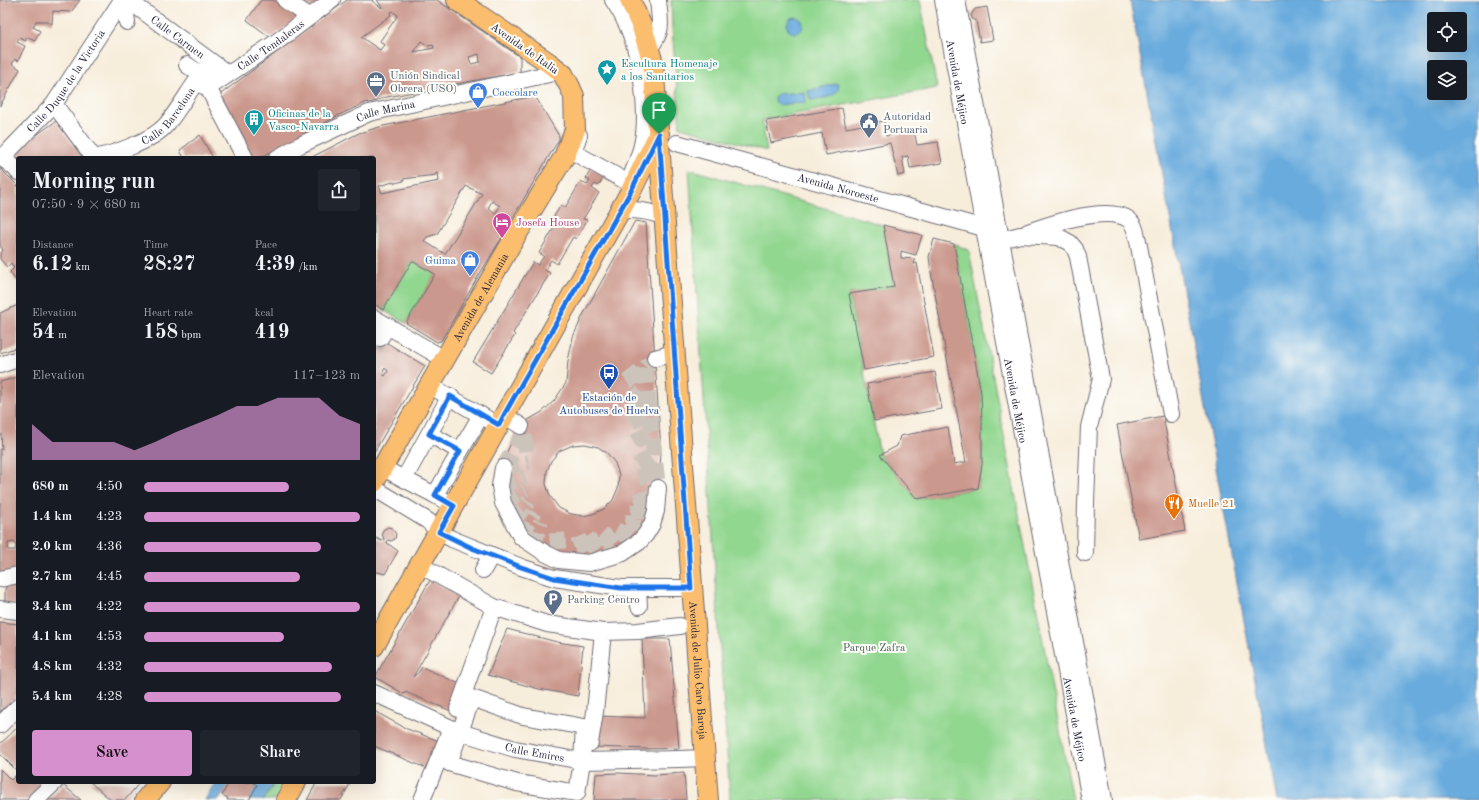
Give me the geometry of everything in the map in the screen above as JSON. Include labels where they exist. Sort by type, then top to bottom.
[{"type":"main road","name":"Avenida de Italia","points":[[457,0],[563,74],[574,96],[575,109]]},
{"type":"main road","name":"Avenida de Julio Caro Baroja","points":[[630,0],[637,13],[653,63],[708,800]]},
{"type":"main road","name":"Avenida de Alemania","points":[[378,475],[515,237],[564,156],[575,130],[575,109]]},
{"type":"main road","points":[[376,642],[619,211],[659,134]]},
{"type":"main road","points":[[145,800],[158,784]]},
{"type":"main road","points":[[286,800],[295,784]]},
{"type":"street","name":"Calle Carmen","points":[[128,0],[228,74]]},
{"type":"street","points":[[285,0],[309,16]]},
{"type":"street","name":"Calle Tendaleras","points":[[208,88],[275,43],[332,0]]},
{"type":"street","points":[[468,0],[572,74],[582,109],[581,129],[573,152],[629,183],[642,145],[645,117],[639,67],[634,47],[625,19],[613,0]]},
{"type":"street","points":[[649,49],[656,39],[660,29],[658,0]]},
{"type":"street","name":"Avenida de Méjico","points":[[943,0],[994,231],[1104,800]]},
{"type":"street","name":"Avenida de Méjico","points":[[957,0],[994,231],[1090,800]]},
{"type":"street","points":[[117,1],[127,22]]},
{"type":"street","name":"Calle Duque de la Victoria","points":[[2,156],[54,104],[117,1]]},
{"type":"street","points":[[187,65],[196,71],[228,74]]},
{"type":"street","name":"Calle Marina","points":[[281,156],[300,145],[369,113],[549,74]]},
{"type":"street","name":"Calle Barcelona","points":[[105,156],[111,155],[147,139],[165,126],[196,82],[208,88]]},
{"type":"street","points":[[208,88],[244,156]]},
{"type":"street","name":"Calle Barcelona","points":[[54,104],[93,156]]},
{"type":"street","name":"Avenida Noroeste","points":[[677,143],[994,231]]},
{"type":"street","points":[[2,156],[16,169]]},
{"type":"street","points":[[619,211],[628,209],[639,210],[665,217]]},
{"type":"street","points":[[1020,235],[1050,224],[1102,214],[1121,216],[1131,222],[1135,229],[1138,241],[1171,414]]},
{"type":"street","points":[[994,231],[1020,235],[1065,238],[1075,249],[1082,277],[1100,379],[1089,427],[1085,553]]},
{"type":"street","points":[[380,328],[444,359]]},
{"type":"street","points":[[655,358],[674,353]]},
{"type":"street","points":[[0,365],[16,360]]},
{"type":"street","points":[[429,385],[481,415],[521,426]]},
{"type":"street","points":[[404,479],[450,396]]},
{"type":"street","points":[[435,495],[481,415]]},
{"type":"street","points":[[429,434],[460,451]]},
{"type":"street","points":[[503,468],[500,486],[503,503],[521,536],[545,553],[559,560],[589,563],[622,553],[639,542],[652,524],[656,511],[658,488]]},
{"type":"street","points":[[378,475],[404,479],[454,506]]},
{"type":"street","points":[[376,489],[428,521],[439,532],[452,539],[491,556],[554,578],[621,588],[691,588]]},
{"type":"street","points":[[483,570],[491,556]]},
{"type":"street","points":[[420,565],[494,607],[547,624],[603,632],[638,631],[680,626]]},
{"type":"street","points":[[0,579],[16,576]]},
{"type":"street","points":[[638,588],[639,606]]},
{"type":"street","points":[[494,607],[455,730],[449,763],[517,784],[577,793],[595,712],[603,632]]},
{"type":"street","points":[[0,609],[16,611]]},
{"type":"street","name":"Calle Emires","points":[[376,694],[455,730],[515,749],[585,761],[705,758]]},
{"type":"street","points":[[422,800],[472,698],[523,716],[584,727],[586,800]]},
{"type":"street","points":[[0,725],[16,709]]},
{"type":"street","points":[[36,800],[53,784]]},
{"type":"green space","points":[[671,0],[920,0],[937,88],[762,120],[767,151],[680,127]]},
{"type":"green space","name":"Parque Zafra","points":[[689,169],[883,225],[894,287],[849,294],[880,455],[917,499],[978,488],[982,466],[981,393],[954,244],[969,250],[1073,800],[730,800]]},
{"type":"green space","points":[[412,261],[435,274],[406,323],[383,310]]},
{"type":"green space","points":[[271,784],[285,784],[276,800],[262,800]]},
{"type":"water","points":[[1130,0],[1479,0],[1479,800],[1277,800]]},
{"type":"water","points":[[795,17],[802,22],[803,25],[798,32],[795,33],[788,28],[787,25],[792,18]]},
{"type":"water","points":[[838,84],[838,89],[833,95],[810,100],[808,91]]},
{"type":"water","points":[[805,92],[806,102],[778,105],[774,100],[774,97],[778,94]]},
{"type":"water","points":[[214,784],[229,784],[219,800],[205,800]]},
{"type":"water","points":[[257,784],[274,784],[264,800],[248,800]]},
{"type":"building","points":[[0,0],[80,0],[71,12],[53,11],[52,24],[45,21],[36,21],[33,27],[40,31],[35,41],[26,37],[26,41],[19,38],[17,42],[25,46],[18,61],[15,59],[12,64],[20,69],[0,106]]},
{"type":"building","points":[[261,0],[273,0],[297,16],[297,19],[271,38],[247,20]]},
{"type":"building","points":[[301,0],[323,0],[312,8]]},
{"type":"building","points":[[347,0],[373,0],[372,1],[382,8],[377,0],[437,0],[520,57],[520,72],[367,102],[337,116],[264,156],[251,156],[218,96]],"holes":[[[392,11],[398,15],[380,41],[384,45],[380,50],[361,37],[391,15],[390,14]],[[421,41],[428,46],[433,45],[434,48],[414,52]],[[479,54],[480,62],[471,64],[469,57]]]},
{"type":"building","points":[[987,7],[993,40],[980,42],[976,20],[973,20],[971,15],[975,9]]},
{"type":"building","points":[[535,96],[559,136],[559,139],[441,341],[437,342],[406,323],[435,274],[412,261],[383,310],[376,305],[376,156],[314,156],[359,133],[383,126]],"holes":[[[436,173],[438,173],[439,181],[382,193],[379,186],[404,181],[403,179],[436,175]],[[466,186],[482,194],[445,254],[424,241],[427,237],[437,234]],[[492,201],[500,206],[495,214],[488,208]]]},
{"type":"building","name":"Autoridad Portuaria","points":[[842,108],[846,128],[884,121],[886,136],[914,131],[917,145],[938,142],[942,163],[910,168],[908,156],[902,157],[905,174],[898,176],[890,143],[826,155],[822,133],[771,143],[766,121]]},
{"type":"building","points":[[56,121],[82,156],[16,156],[16,157],[13,152]]},
{"type":"building","points":[[200,135],[212,156],[183,156],[180,150]]},
{"type":"building","points":[[0,168],[16,184],[16,281],[10,272],[14,268],[11,263],[7,267],[0,259],[0,254],[3,250],[0,246]]},
{"type":"building","points":[[592,168],[605,176],[598,186],[595,184],[592,188],[599,193],[583,219],[587,220],[576,239],[573,237],[557,264],[551,260],[545,270],[550,273],[513,333],[515,335],[491,373],[473,362],[533,262],[538,265],[544,256],[539,253],[555,226],[550,223],[561,205],[565,208],[581,181],[587,185],[590,181],[586,178]]},
{"type":"building","name":"Estación de Autobuses de Huelva","points":[[635,221],[646,223],[661,451],[658,488],[641,530],[627,543],[587,557],[553,553],[524,531],[512,513],[503,468],[507,452],[516,431],[554,401],[566,383],[568,361],[573,337],[583,315]],"holes":[[[585,444],[598,447],[607,453],[615,463],[619,475],[618,488],[613,500],[604,509],[593,514],[583,516],[571,514],[559,508],[550,496],[546,484],[547,471],[551,461],[559,451],[573,445]]]},
{"type":"building","points":[[883,225],[922,235],[916,255],[901,251],[901,258],[915,259],[914,264],[917,263],[934,357],[864,370],[849,294],[894,287]]},
{"type":"building","points":[[934,239],[954,244],[981,393],[982,465],[978,488],[917,499],[880,455],[897,446],[900,436],[948,427],[954,464],[966,462],[931,272],[929,257]]},
{"type":"building","points":[[16,306],[16,348],[0,353],[0,313]]},
{"type":"building","points":[[376,336],[425,366],[376,449]],"holes":[[[385,368],[388,371],[385,376],[382,374]]]},
{"type":"building","points":[[935,372],[942,409],[874,421],[867,384]]},
{"type":"building","points":[[16,378],[16,550],[16,571],[0,574],[0,449],[2,449],[0,434],[0,382]],"holes":[[[15,542],[16,550],[8,550],[8,543]]]},
{"type":"building","points":[[1163,416],[1185,531],[1139,539],[1117,425]]},
{"type":"building","points":[[388,527],[392,528],[396,534],[395,539],[391,541],[388,540],[387,543],[398,551],[385,574],[376,572],[376,538],[382,541],[384,539],[382,534],[383,530]]},
{"type":"building","points":[[430,580],[459,596],[413,677],[422,667],[462,685],[451,711],[405,692],[404,694],[376,678]]},
{"type":"building","points":[[16,584],[16,605],[5,602],[5,589],[8,585]]},
{"type":"building","points":[[0,622],[16,624],[16,698],[0,712]]},
{"type":"building","points":[[507,629],[557,642],[583,646],[578,696],[539,689],[488,675]]},
{"type":"building","points":[[642,639],[670,639],[679,748],[646,749],[596,747],[599,716],[645,718]]},
{"type":"building","points":[[376,712],[407,729],[439,741],[428,769],[376,747]]},
{"type":"building","points":[[16,729],[16,770],[0,754],[0,744]]},
{"type":"building","points":[[0,769],[11,780],[16,775],[16,784],[43,784],[28,800],[0,800]]},
{"type":"building","points":[[619,773],[655,775],[684,773],[686,800],[594,800],[596,774]]},
{"type":"building","points":[[92,784],[138,784],[125,800],[111,800]]},
{"type":"building","points":[[228,784],[257,785],[249,800],[227,800],[228,798],[222,795]]},
{"type":"building","points":[[316,784],[350,784],[341,800],[307,800]]},
{"type":"building","points":[[63,785],[81,800],[48,800]]},
{"type":"tunnel","points":[[376,345],[380,338]]},
{"type":"tunnel","points":[[627,382],[650,363]]},
{"type":"tunnel","points":[[645,368],[658,488]]},
{"type":"tunnel","points":[[629,403],[647,389]]},
{"type":"tunnel","points":[[631,422],[650,410]]},
{"type":"tunnel","points":[[503,468],[524,432],[521,426]]},
{"type":"tunnel","points":[[634,443],[652,431]]},
{"type":"tunnel","points":[[517,444],[538,442]]},
{"type":"tunnel","points":[[637,466],[654,455]]},
{"type":"tunnel","points":[[503,468],[529,462]]},
{"type":"tunnel","points":[[638,478],[656,470]]},
{"type":"tunnel","points":[[500,486],[525,477]]},
{"type":"tunnel","points":[[503,503],[525,489]]},
{"type":"tunnel","points":[[635,501],[658,496]]},
{"type":"tunnel","points":[[512,522],[529,501]]},
{"type":"tunnel","points":[[631,512],[656,511]]},
{"type":"tunnel","points":[[521,537],[534,512]]},
{"type":"tunnel","points":[[533,546],[541,521]]},
{"type":"tunnel","points":[[625,522],[652,524]]},
{"type":"tunnel","points":[[616,530],[639,542]]},
{"type":"tunnel","points":[[557,533],[559,560]]},
{"type":"tunnel","points":[[602,534],[623,553]]},
{"type":"tunnel","points":[[578,537],[589,563]]},
{"type":"tunnel","points":[[587,537],[603,559]]},
{"type":"place","name":"Escultura Homenaje a los Sanitarios","points":[[607,86]]},
{"type":"place","name":"Unión Sindical Obrera (USO)","points":[[376,98]]},
{"type":"place","name":"Coccolare","points":[[478,109]]},
{"type":"place","name":"Oficinas de la Vasco-Navarra","points":[[254,136]]},
{"type":"place","name":"Autoridad Portuaria","points":[[869,139]]},
{"type":"place","name":"Josefa House","points":[[502,239]]},
{"type":"place","name":"Guima","points":[[470,277]]},
{"type":"place","name":"Estación de Autobuses de Huelva","points":[[609,390]]},
{"type":"place","name":"Muelle 21","points":[[1174,520]]},
{"type":"place","name":"Parking Centro","points":[[553,616]]},
{"type":"route","points":[[659,134],[691,588],[621,588],[554,578],[472,548],[439,532],[454,506],[435,495],[460,451],[429,434],[450,396],[499,425],[631,191],[659,134]]}]
